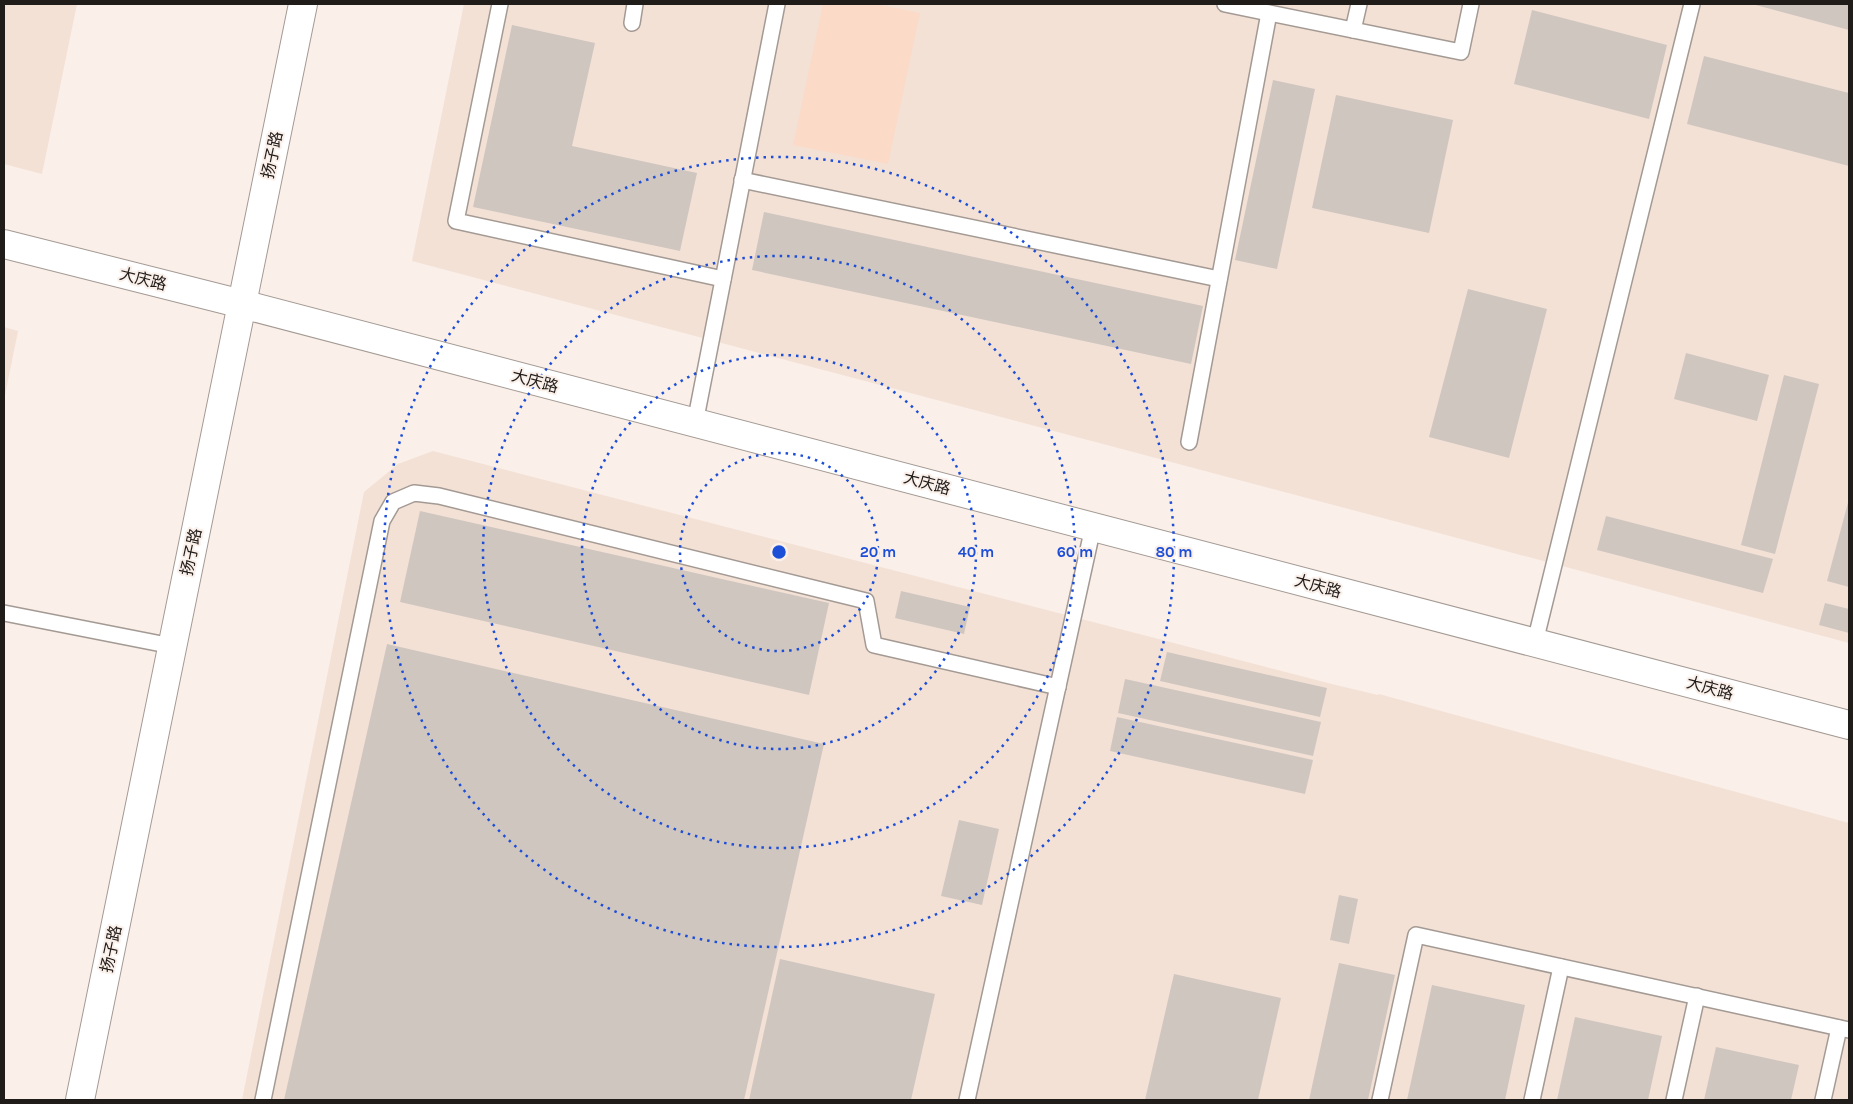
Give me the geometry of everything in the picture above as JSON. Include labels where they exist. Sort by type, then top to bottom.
[{"type":"street","name":"扬子路","points":[[80,1100],[304,4]]},
{"type":"street","name":"大庆路","points":[[4,244],[242,304],[1849,725]]},
{"type":"lane","points":[[500,4],[456,221],[724,279]]},
{"type":"lane","points":[[632,23],[635,4]]},
{"type":"lane","points":[[695,423],[777,4]]},
{"type":"lane","points":[[1226,4],[1461,52],[1471,4]]},
{"type":"lane","points":[[1353,30],[1359,4]]},
{"type":"lane","points":[[1535,642],[1692,4]]},
{"type":"lane","points":[[1189,442],[1269,13]]},
{"type":"lane","points":[[742,180],[1219,279]]},
{"type":"lane","points":[[263,1100],[382,521],[393,502],[414,493],[439,496],[866,601],[874,645],[1058,687]]},
{"type":"lane","points":[[967,1100],[1093,527]]},
{"type":"lane","points":[[4,613],[172,646]]},
{"type":"lane","points":[[1380,1100],[1416,935],[1844,1029],[1823,1100]]},
{"type":"lane","points":[[1532,1100],[1561,966]]},
{"type":"lane","points":[[1674,1100],[1697,996]]},
{"type":"shaded area","points":[[4,4],[77,4],[42,174],[4,164]]},
{"type":"shaded area","points":[[464,4],[1849,4],[1849,643],[412,261]]},
{"type":"shaded area","points":[[823,4],[876,4],[920,13],[888,164],[793,145]]},
{"type":"shaded area","points":[[4,327],[18,331],[4,400]]},
{"type":"shaded area","points":[[433,451],[1336,685],[1379,694],[1849,823],[1849,1100],[242,1100],[364,492],[398,464]]},
{"type":"building","points":[[1752,4],[1849,4],[1849,30]]},
{"type":"building","points":[[1532,10],[1667,45],[1649,119],[1514,84]]},
{"type":"building","points":[[512,25],[595,43],[572,146],[697,173],[680,251],[473,207]]},
{"type":"building","points":[[1704,56],[1849,93],[1849,166],[1687,124]]},
{"type":"building","points":[[1273,80],[1315,89],[1277,269],[1235,260]]},
{"type":"building","points":[[1336,95],[1453,120],[1429,233],[1312,208]]},
{"type":"building","points":[[764,212],[1203,306],[1191,364],[752,270]]},
{"type":"building","points":[[1468,289],[1547,309],[1509,458],[1429,437]]},
{"type":"building","points":[[1686,353],[1769,375],[1757,421],[1674,399]]},
{"type":"building","points":[[1784,375],[1819,384],[1775,554],[1741,545]]},
{"type":"building","points":[[1849,499],[1849,587],[1827,581]]},
{"type":"building","points":[[420,511],[829,603],[809,695],[400,602]]},
{"type":"building","points":[[1606,516],[1773,559],[1763,593],[1597,550]]},
{"type":"building","points":[[901,591],[970,607],[964,634],[895,618]]},
{"type":"building","points":[[1825,603],[1849,609],[1849,633],[1819,625]]},
{"type":"building","points":[[387,644],[824,744],[744,1100],[284,1100]]},
{"type":"building","points":[[1167,652],[1327,688],[1320,717],[1160,681]]},
{"type":"building","points":[[1125,679],[1321,722],[1313,756],[1118,713]]},
{"type":"building","points":[[1117,717],[1313,760],[1305,794],[1110,751]]},
{"type":"building","points":[[959,820],[999,829],[982,905],[941,896]]},
{"type":"building","points":[[1339,895],[1358,899],[1349,944],[1330,940]]},
{"type":"building","points":[[780,959],[935,994],[911,1100],[749,1100]]},
{"type":"building","points":[[1339,963],[1395,975],[1368,1100],[1309,1100]]},
{"type":"building","points":[[1174,974],[1281,998],[1258,1100],[1145,1100]]},
{"type":"building","points":[[1432,985],[1525,1005],[1505,1100],[1407,1100]]},
{"type":"building","points":[[1575,1017],[1662,1036],[1648,1100],[1557,1100]]},
{"type":"building","points":[[1716,1047],[1799,1065],[1791,1100],[1704,1100]]}]
